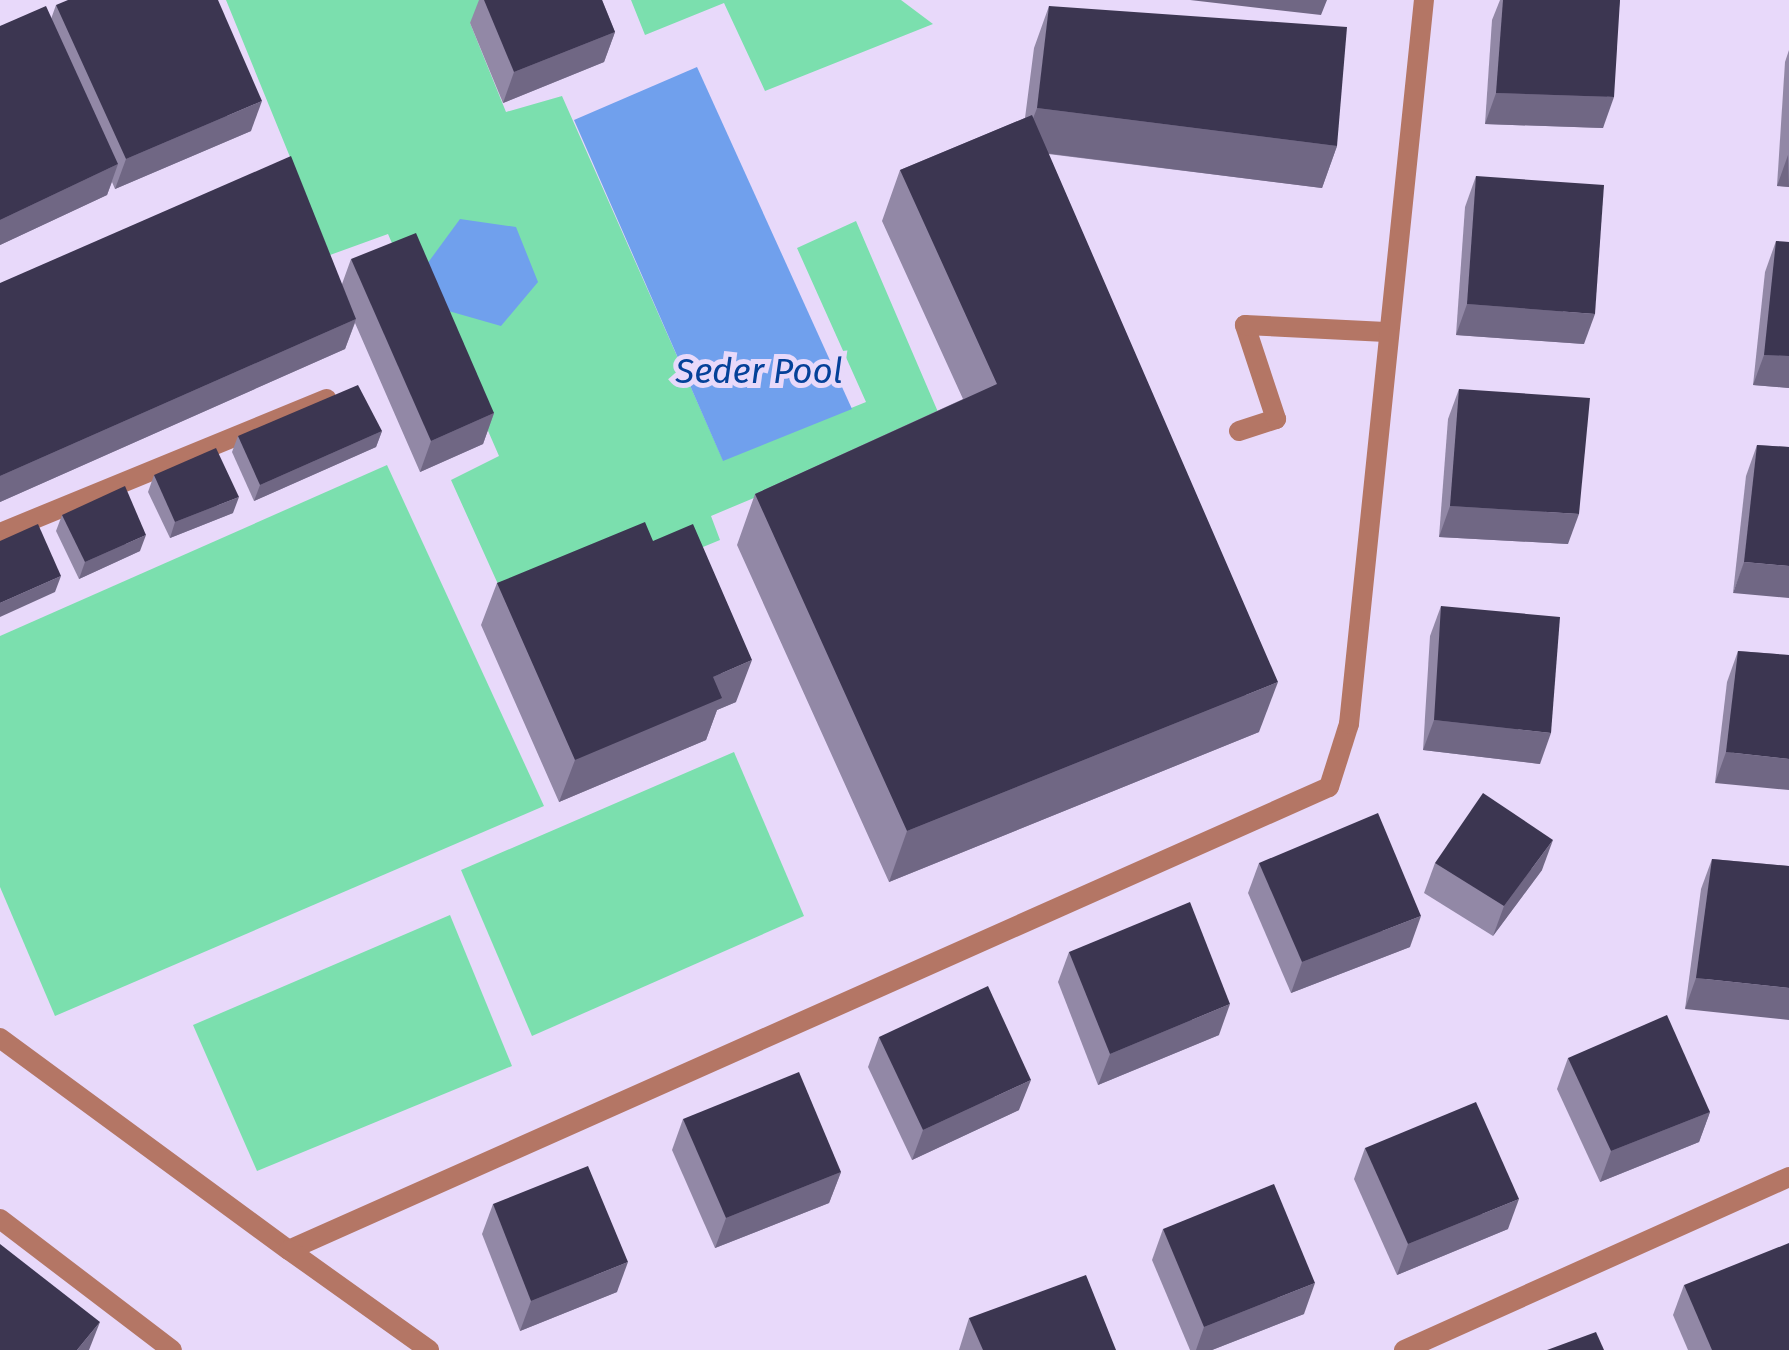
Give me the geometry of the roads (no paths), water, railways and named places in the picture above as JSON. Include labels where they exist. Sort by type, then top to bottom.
[{"type":"street","points":[[288,1250],[1329,787],[1349,724],[1386,332],[1424,0]]},
{"type":"street","points":[[1239,431],[1276,419],[1246,325],[1386,332]]},
{"type":"street","points":[[0,533],[340,393]]},
{"type":"street","points":[[0,1038],[429,1350]]},
{"type":"street","points":[[1404,1350],[1789,1177]]},
{"type":"street","points":[[0,1219],[172,1350]]},
{"type":"water","name":"Seder Pool","points":[[697,67],[852,409],[723,461],[574,120]]},
{"type":"water","points":[[460,219],[516,227],[538,282],[501,326],[445,310],[427,264]]}]
